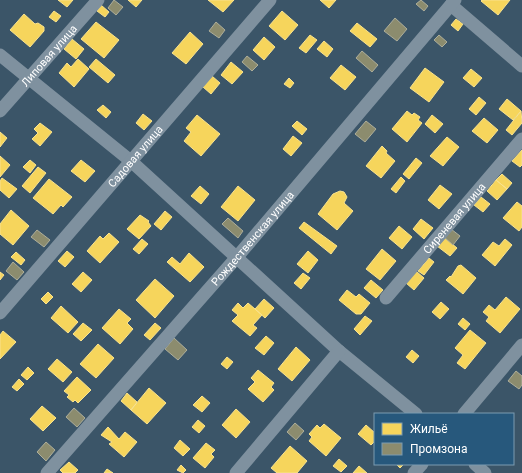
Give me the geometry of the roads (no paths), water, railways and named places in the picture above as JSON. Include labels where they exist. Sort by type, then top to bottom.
[{"type":"street","name":"Липовая улица","points":[[0,111],[98,0]]},
{"type":"street","name":"Садовая улица","points":[[0,313],[132,162],[270,0]]},
{"type":"street","points":[[453,3],[522,66]]},
{"type":"street","name":"Рождественская улица","points":[[47,473],[237,257],[453,3]]},
{"type":"street","points":[[0,55],[132,162],[339,351],[415,413]]},
{"type":"street","name":"Сиреневая улица","points":[[386,298],[522,139]]},
{"type":"street","points":[[465,413],[522,345]]},
{"type":"street","points":[[236,473],[339,351]]},
{"type":"street","points":[[414,473],[421,465]]},
{"type":"street","points":[[476,465],[485,473]]}]
